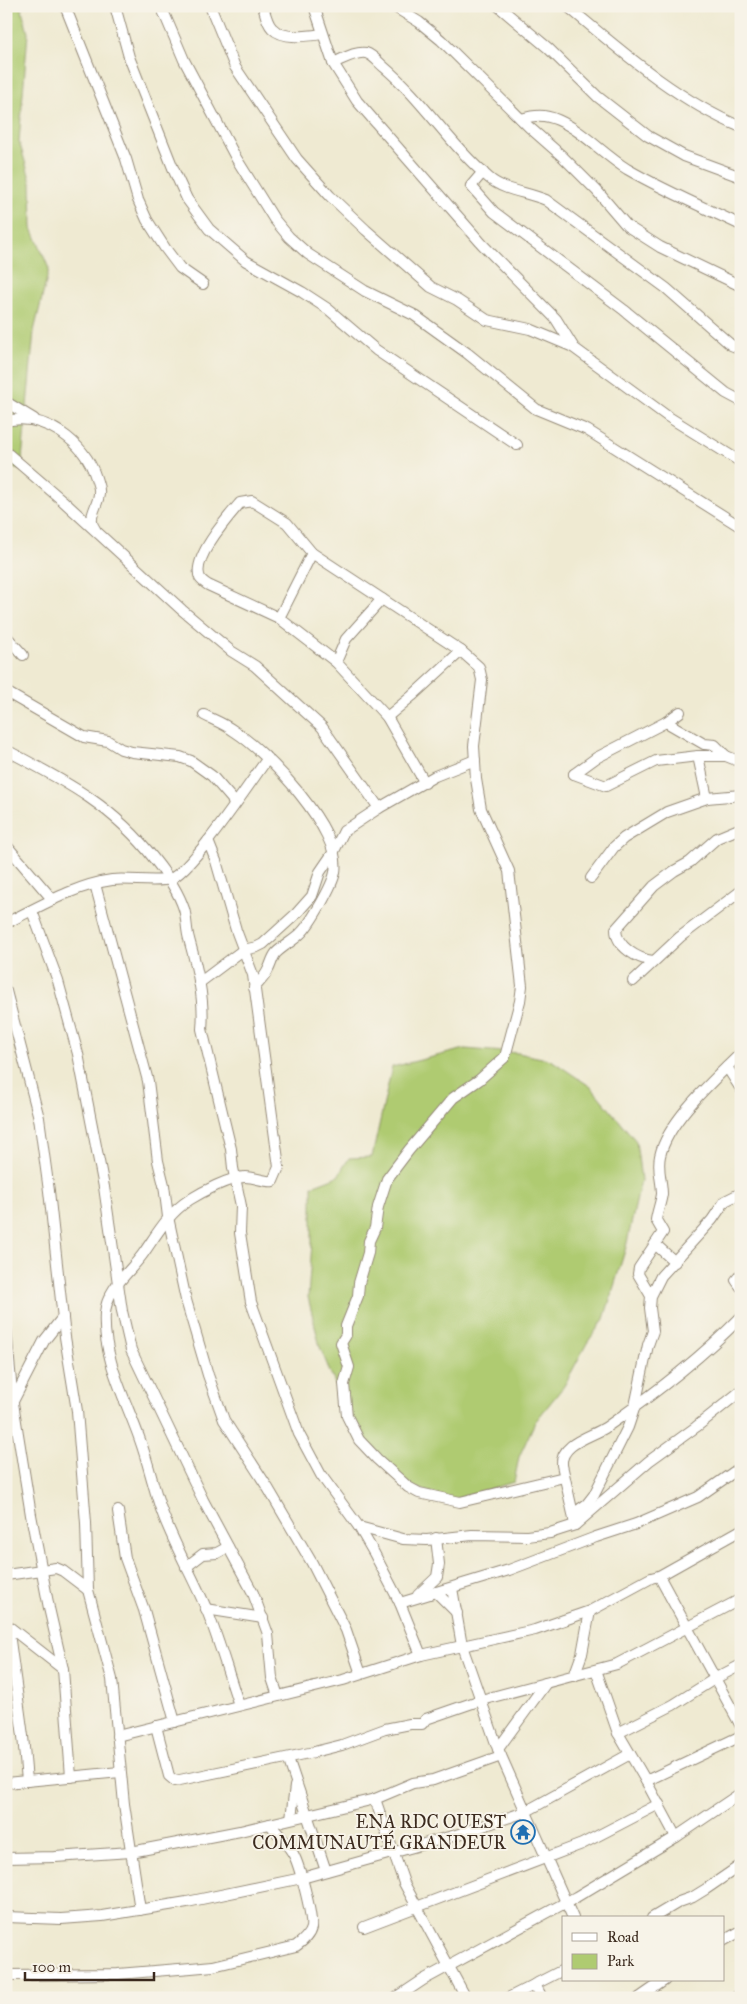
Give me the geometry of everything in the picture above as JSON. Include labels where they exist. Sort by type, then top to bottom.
[{"type":"street","points":[[65,6],[126,159],[138,200],[147,220],[164,248],[180,268],[203,284]]},
{"type":"street","points":[[115,6],[129,57],[175,173],[187,199],[209,229],[246,261],[302,292],[328,309],[376,350],[517,445]]},
{"type":"street","points":[[162,6],[184,60],[222,134],[274,219],[308,254],[365,291],[414,315],[467,353],[536,410],[587,430],[741,527]]},
{"type":"street","points":[[210,6],[235,67],[297,159],[330,196],[359,224],[431,287],[457,300],[487,320],[530,329],[574,348],[666,416],[741,462]]},
{"type":"street","points":[[263,6],[271,28],[278,33],[303,36],[322,34]]},
{"type":"street","points":[[314,6],[322,34],[334,63],[356,101],[482,244],[556,319],[574,348]]},
{"type":"street","points":[[393,6],[419,22],[441,40],[521,120],[562,156],[628,226],[660,247],[741,286]]},
{"type":"street","points":[[498,6],[548,48],[598,97],[648,136],[666,148],[741,178]]},
{"type":"street","points":[[567,6],[600,35],[666,85],[692,102],[741,127]]},
{"type":"street","points":[[334,63],[359,53],[367,53],[394,75],[450,139],[490,179],[546,200],[666,288],[732,345],[741,349]]},
{"type":"street","points":[[521,120],[534,115],[544,115],[562,122],[626,168],[741,225]]},
{"type":"street","points":[[483,172],[471,186],[494,212],[624,310],[726,393],[741,402]]},
{"type":"street","points":[[6,402],[34,420],[54,428],[80,448],[93,467],[100,492],[96,509],[91,517],[92,524],[104,539]]},
{"type":"street","points":[[6,421],[18,418],[34,420]]},
{"type":"street","points":[[6,452],[182,610],[231,651],[255,666],[322,727],[379,808]]},
{"type":"street","points":[[425,783],[387,717],[336,662],[279,618],[201,580],[198,572],[213,536],[240,503],[252,501],[287,523],[312,553],[461,651],[479,668],[482,680],[474,746],[481,809],[509,871],[522,986],[520,1001],[505,1057],[479,1080],[453,1098],[387,1179],[378,1207],[375,1228],[368,1241],[368,1253],[359,1283],[358,1296],[342,1343],[349,1367],[344,1384],[347,1399],[346,1413],[359,1440],[408,1487],[419,1493],[460,1502],[564,1477]]},
{"type":"street","points":[[279,618],[312,553]]},
{"type":"street","points":[[336,662],[346,639],[382,599]]},
{"type":"street","points":[[6,636],[23,655]]},
{"type":"street","points":[[387,717],[461,651]]},
{"type":"street","points":[[6,692],[84,737],[108,741],[132,752],[180,757],[191,762],[212,776],[232,799],[234,805]]},
{"type":"street","points":[[680,712],[666,722],[596,758],[574,774],[610,786],[656,761],[698,756],[726,756],[741,762]]},
{"type":"street","points":[[204,715],[233,730],[268,758],[306,802],[325,831],[333,853],[335,872],[315,916],[300,935],[276,954],[268,971],[254,988]]},
{"type":"street","points":[[666,722],[704,744],[715,745],[726,756]]},
{"type":"street","points":[[6,750],[94,800],[140,841],[170,879],[184,909],[185,925],[199,983],[203,1018],[202,1029],[226,1120],[241,1206],[240,1233],[254,1310],[304,1446],[326,1482],[359,1527],[400,1603],[421,1655]]},
{"type":"street","points":[[698,756],[706,798]]},
{"type":"street","points":[[6,923],[53,900],[95,884],[114,880],[170,879],[182,870],[208,841],[268,758]]},
{"type":"street","points":[[199,983],[243,950],[263,944],[310,899],[317,885],[321,870],[333,853],[344,831],[379,808],[436,776],[475,760]]},
{"type":"street","points":[[591,878],[614,847],[624,838],[667,812],[706,798],[741,795]]},
{"type":"street","points":[[653,961],[642,960],[633,954],[618,939],[616,929],[654,886],[690,862],[717,838],[741,828]]},
{"type":"street","points":[[208,841],[216,861],[243,950],[251,967],[279,1167],[276,1178],[270,1182],[258,1177],[235,1178],[189,1200],[168,1218],[146,1251],[117,1284],[110,1295],[105,1311],[109,1348],[123,1397],[141,1442],[161,1510],[206,1608],[239,1705]]},
{"type":"street","points":[[6,845],[53,900]]},
{"type":"street","points":[[95,884],[148,1081],[158,1161],[164,1185],[168,1218],[190,1316],[208,1376],[222,1416],[312,1562],[346,1630],[361,1674]]},
{"type":"street","points":[[633,982],[653,961],[693,926],[741,891]]},
{"type":"street","points":[[32,911],[58,981],[78,1054],[104,1187],[117,1284],[127,1336],[133,1354],[183,1461],[253,1593],[264,1618],[270,1643],[272,1678],[278,1696]]},
{"type":"street","points":[[6,991],[39,1118],[63,1317],[77,1411],[86,1523],[88,1590],[112,1679],[120,1772],[140,1910]]},
{"type":"street","points":[[652,1296],[638,1274],[639,1268],[663,1232],[656,1220],[662,1193],[659,1160],[666,1138],[691,1105],[741,1053]]},
{"type":"street","points":[[727,1067],[741,1089]]},
{"type":"street","points":[[574,1520],[598,1488],[617,1452],[635,1406],[648,1345],[653,1331],[650,1308],[652,1296],[661,1276],[714,1218],[725,1202],[741,1193]]},
{"type":"street","points":[[655,1244],[675,1262]]},
{"type":"street","points":[[741,1274],[736,1280],[741,1287]]},
{"type":"street","points":[[6,1415],[44,1341],[63,1317]]},
{"type":"street","points":[[574,1520],[561,1457],[565,1452],[576,1443],[598,1432],[692,1364],[741,1317]]},
{"type":"street","points":[[6,1328],[13,1403],[43,1569],[48,1608],[63,1669],[71,1777]]},
{"type":"street","points":[[359,1527],[403,1539],[478,1535],[527,1536],[550,1532],[574,1520],[741,1392]]},
{"type":"street","points":[[400,1603],[533,1562],[596,1537],[636,1524],[698,1498],[738,1469],[741,1481]]},
{"type":"street","points":[[118,1511],[126,1558],[144,1610],[175,1722]]},
{"type":"street","points":[[118,1736],[361,1674],[421,1655],[535,1630],[590,1611],[651,1578],[659,1576],[741,1530]]},
{"type":"street","points":[[416,1598],[437,1577],[440,1564],[436,1538]]},
{"type":"street","points":[[186,1567],[203,1554],[217,1553],[228,1547]]},
{"type":"street","points":[[6,1575],[56,1568],[88,1590]]},
{"type":"street","points":[[659,1576],[741,1726]]},
{"type":"street","points":[[452,1588],[462,1646],[499,1752],[546,1859],[571,1899],[574,1916]]},
{"type":"street","points":[[436,1592],[457,1613]]},
{"type":"street","points":[[156,1726],[168,1776],[175,1780],[288,1758],[342,1745],[385,1729],[410,1724],[422,1724],[426,1719],[481,1700],[596,1670],[623,1661],[741,1599]]},
{"type":"street","points":[[206,1608],[264,1618]]},
{"type":"street","points":[[574,1676],[582,1654],[590,1611]]},
{"type":"street","points":[[7,1625],[63,1669]]},
{"type":"street","points":[[7,1625],[23,1736],[27,1780]]},
{"type":"street","points":[[618,1733],[673,1705],[741,1665]]},
{"type":"street","points":[[596,1670],[618,1733],[676,1837]]},
{"type":"street","points":[[6,1858],[131,1852],[270,1824],[374,1799],[414,1783],[433,1780],[499,1752],[546,1683]]},
{"type":"street","points":[[646,1781],[741,1736]]},
{"type":"street","points":[[6,1917],[71,1919],[140,1910],[302,1878],[456,1835],[525,1812],[630,1754]]},
{"type":"street","points":[[288,1758],[326,1871]]},
{"type":"street","points":[[6,1783],[120,1772]]},
{"type":"street","points":[[291,1818],[296,1782]]},
{"type":"street","points":[[396,1998],[408,1988],[571,1899],[676,1837],[741,1793]]},
{"type":"street","points":[[374,1799],[404,1883],[466,1998]]},
{"type":"street","points":[[364,1927],[582,1844],[659,1804]]},
{"type":"street","points":[[6,1975],[118,1974],[213,1966],[289,1948],[304,1941],[312,1925],[302,1878],[292,1851],[270,1824]]},
{"type":"street","points":[[655,1916],[679,1902],[700,1893],[741,1865]]},
{"type":"street","points":[[724,1940],[741,1931]]},
{"type":"street","points":[[508,1998],[562,1970]]},
{"type":"street","points":[[639,1998],[661,1982]]},
{"type":"street","points":[[535,1984],[542,1998]]},
{"type":"street","points":[[734,1998],[741,1993]]},
{"type":"green space","points":[[6,6],[21,6],[28,33],[19,141],[31,182],[32,228],[49,269],[34,331],[21,470],[6,466]]},
{"type":"green space","points":[[465,1049],[518,1053],[551,1060],[591,1087],[636,1141],[641,1180],[626,1247],[604,1319],[587,1343],[564,1386],[535,1422],[519,1457],[514,1482],[453,1500],[399,1482],[381,1462],[346,1411],[320,1347],[308,1297],[312,1243],[312,1186],[338,1176],[349,1158],[372,1157],[392,1067]]},
{"type":"place","name":"ENA RDC OUEST COMMUNAUTÉ GRANDEUR","points":[[523,1832]]}]
